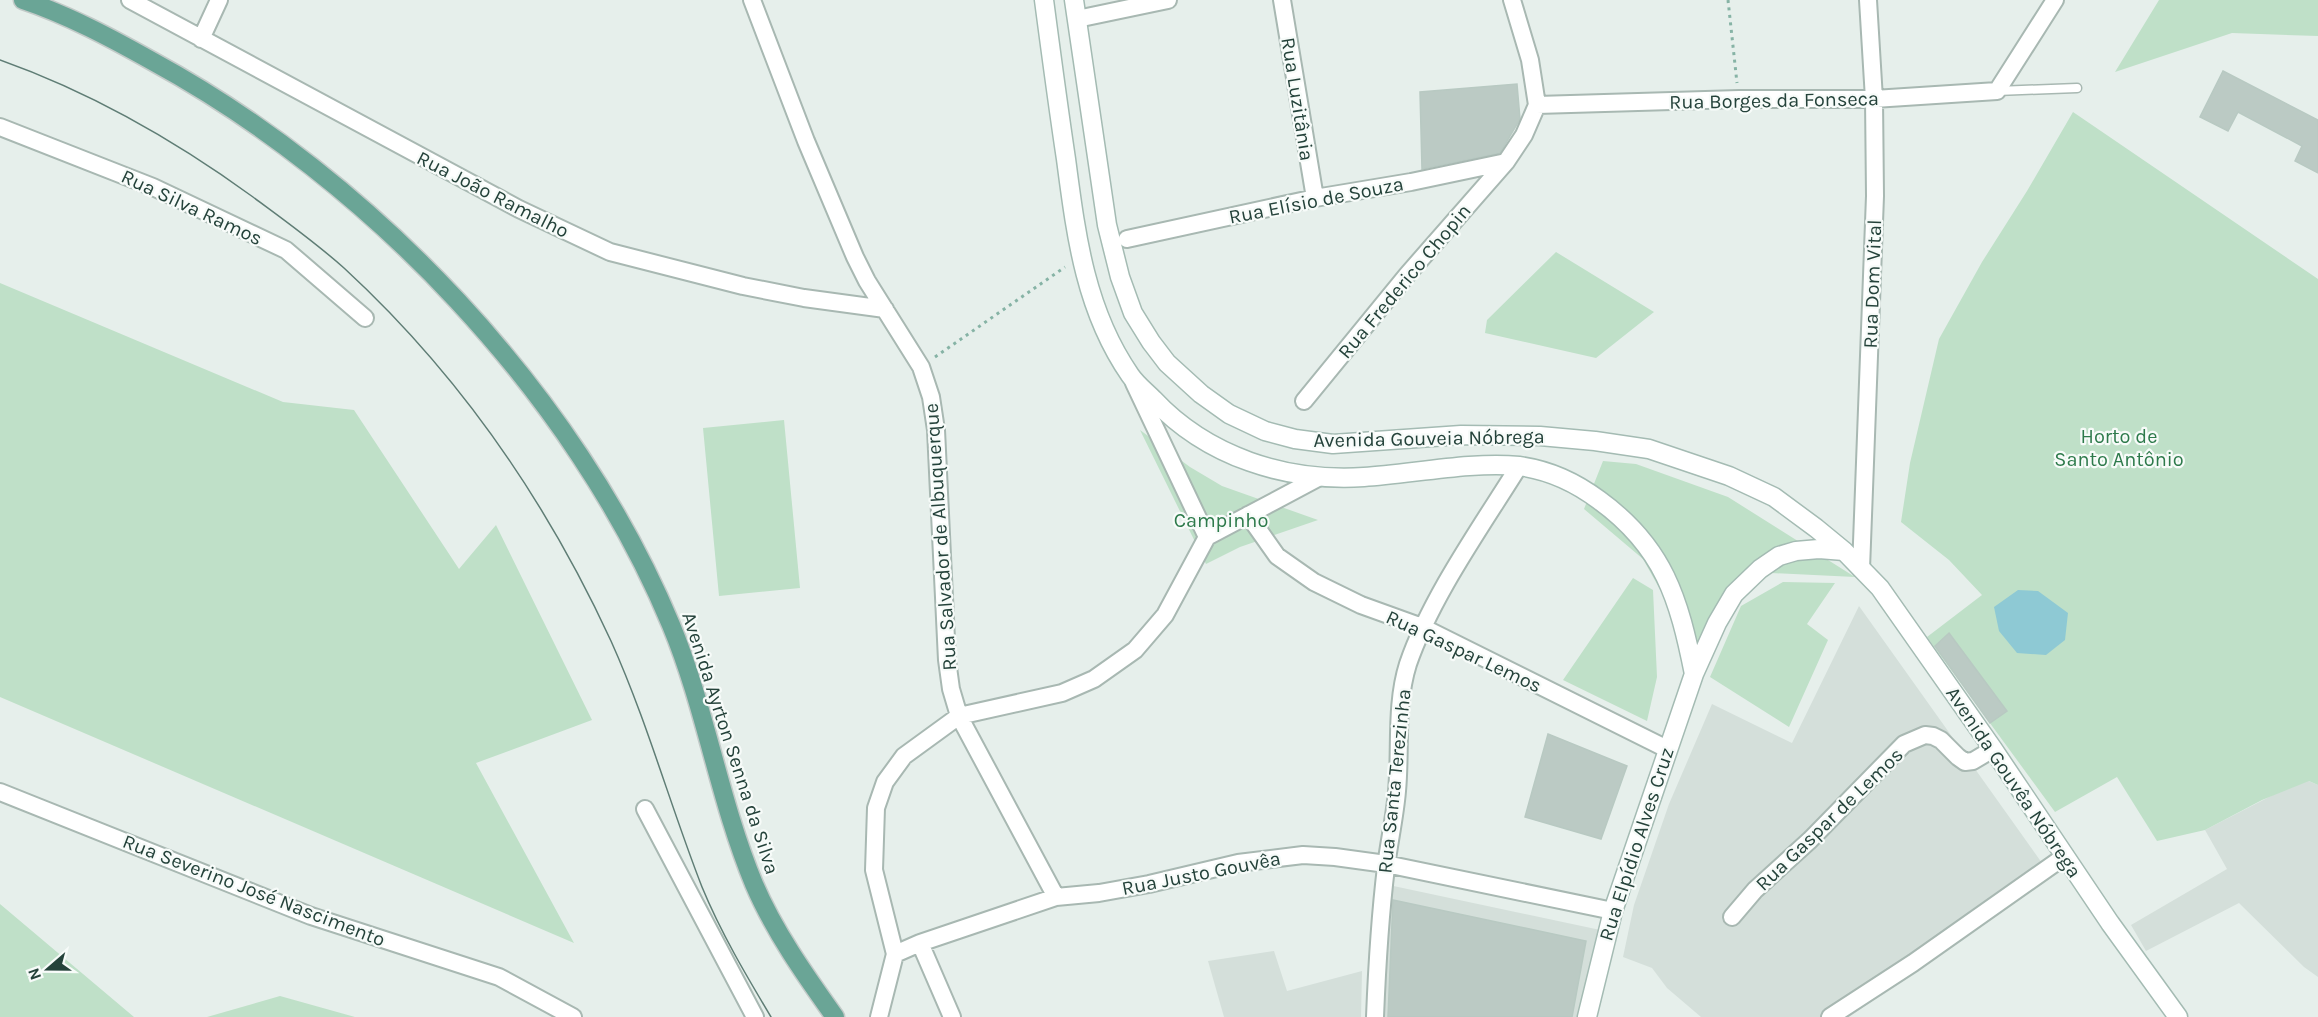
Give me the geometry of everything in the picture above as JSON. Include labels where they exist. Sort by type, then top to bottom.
[{"type":"main road","name":"Avenida Ayrton Senna da Silva","points":[[23,0],[53,5],[196,85],[291,150],[386,230],[474,318],[555,419],[619,520],[671,625],[755,887],[806,976],[835,1017]]},
{"type":"street","name":"Rua João Ramalho","points":[[130,0],[519,209],[610,252],[743,286],[804,298],[885,309]]},
{"type":"street","points":[[201,39],[219,0]]},
{"type":"street","name":"Rua Salvador de Albuquerque","points":[[752,0],[806,141],[850,246],[867,281],[921,367],[931,397],[936,430],[947,660],[951,689],[959,716],[1056,897]]},
{"type":"street","name":"Avenida Gouveia Nóbrega","points":[[1044,0],[1080,256],[1100,319],[1131,376],[1162,409],[1195,436],[1229,455],[1273,470],[1318,478],[1361,477],[1475,466],[1519,466],[1559,475],[1589,492],[1617,513],[1647,543],[1662,568],[1675,597],[1694,674]]},
{"type":"street","name":"Avenida Gouveia Nóbrega","points":[[1074,0],[1107,225],[1120,277],[1133,313],[1167,363],[1201,394],[1229,414],[1265,431],[1333,444],[1461,435],[1540,436],[1649,449],[1730,476],[1774,497],[1844,551]]},
{"type":"street","points":[[1077,19],[1168,0]]},
{"type":"street","name":"Rua Luzitânia","points":[[1282,0],[1315,198]]},
{"type":"street","points":[[1506,162],[1524,135],[1537,105],[1530,60],[1512,0]]},
{"type":"street","name":"Rua Dom Vital","points":[[1861,569],[1875,208],[1874,99],[1868,0]]},
{"type":"street","points":[[1997,91],[2055,0]]},
{"type":"street","name":"Rua Borges da Fonseca","points":[[1537,105],[1738,99],[1874,99],[1997,91]]},
{"type":"street","name":"Rua Silva Ramos","points":[[0,127],[153,186],[286,250],[365,318]]},
{"type":"street","name":"Rua Elísio de Souza","points":[[1127,239],[1315,198],[1411,182],[1506,162]]},
{"type":"street","name":"Rua Frederico Chopin","points":[[1304,401],[1407,275],[1506,162]]},
{"type":"street","points":[[1131,376],[1207,537]]},
{"type":"street","name":"Rua Santa Terezinha","points":[[1376,1017],[1377,963],[1386,864],[1397,794],[1402,685],[1422,627],[1519,466]]},
{"type":"street","points":[[879,1017],[895,954],[874,870],[876,808],[885,782],[904,756],[959,716],[1062,693],[1094,679],[1135,650],[1166,615],[1207,537],[1318,478]]},
{"type":"street","name":"Rua Gaspar Lemos","points":[[1248,515],[1277,556],[1314,582],[1360,605],[1422,627],[1667,749]]},
{"type":"street","points":[[1694,674],[1734,594],[1760,569],[1779,556],[1796,551],[1819,549],[1844,551]]},
{"type":"street","name":"Avenida Gouvêa Nóbrega","points":[[1844,551],[1880,588],[1894,607],[2064,856],[2178,1017]]},
{"type":"street","name":"Rua Elpídio Alves Cruz","points":[[1587,1017],[1612,911],[1694,674]]},
{"type":"street","name":"Rua Gaspar de Lemos","points":[[1732,917],[1755,890],[1810,840],[1904,744],[1926,735],[1933,736],[1941,740],[1965,762],[1973,762],[1993,749]]},
{"type":"street","name":"Rua Severino José Nascimento","points":[[0,792],[311,916],[499,977],[573,1017]]},
{"type":"street","points":[[645,809],[755,1017]]},
{"type":"street","name":"Rua Justo Gouvêa","points":[[895,954],[920,943],[1056,897],[1099,893],[1267,858],[1303,855],[1386,864],[1612,911]]},
{"type":"street","points":[[1830,1017],[1913,963],[2064,856]]},
{"type":"street","points":[[920,943],[952,1017]]},
{"type":"lane","name":"Rua Borges da Fonseca","points":[[1997,91],[2077,88]]},
{"type":"path","points":[[1728,0],[1738,99]]},
{"type":"path","points":[[921,367],[1080,256]]},
{"type":"shaded area","points":[[1859,606],[2052,877],[1849,1017],[1701,1017],[1667,988],[1652,968],[1623,957],[1634,905],[1669,804],[1712,704],[1792,743]]},
{"type":"shaded area","points":[[2304,779],[2318,785],[2318,977],[2304,967],[2239,903],[2146,951],[2131,925],[2227,869],[2205,830]]},
{"type":"shaded area","points":[[1384,884],[1605,931],[1592,1017],[1376,1017]]},
{"type":"shaded area","points":[[1274,951],[1287,991],[1362,971],[1361,1017],[1224,1017],[1208,961]]},
{"type":"green space","points":[[2159,0],[2318,0],[2318,36],[2232,33],[2115,72]]},
{"type":"green space","name":"Horto de Santo Antônio","points":[[2073,112],[2318,279],[2318,785],[2309,781],[2262,800],[2205,830],[2157,841],[2117,777],[2055,812],[1927,637],[1982,595],[1949,560],[1901,522],[1910,463],[1939,339],[1982,262]]},
{"type":"green space","points":[[1556,252],[1654,312],[1596,358],[1485,333],[1487,320]]},
{"type":"green space","points":[[0,283],[283,402],[354,410],[459,569],[496,525],[592,720],[476,763],[574,943],[0,697]]},
{"type":"green space","points":[[784,420],[800,588],[719,596],[703,428]]},
{"type":"green space","name":"Campinho","points":[[1140,430],[1190,467],[1222,486],[1318,520],[1240,547],[1206,564]]},
{"type":"green space","points":[[1603,461],[1636,464],[1728,497],[1855,577],[1771,573],[1741,597],[1692,680],[1667,602],[1643,559],[1584,509]]},
{"type":"green space","points":[[1633,578],[1653,590],[1657,677],[1647,721],[1563,680]]},
{"type":"green space","points":[[1783,582],[1835,583],[1807,624],[1828,640],[1789,727],[1710,677],[1741,606]]},
{"type":"green space","points":[[0,904],[134,1017],[0,1017]]},
{"type":"green space","points":[[280,996],[355,1017],[207,1017]]},
{"type":"water","points":[[2018,590],[2038,591],[2068,613],[2065,640],[2046,655],[2017,653],[1999,631],[1994,607]]},
{"type":"building","points":[[2223,71],[2318,120],[2318,173],[2295,161],[2302,146],[2238,112],[2228,131],[2200,117]]},
{"type":"building","points":[[1517,84],[1520,119],[1500,153],[1422,169],[1420,92]]},
{"type":"building","points":[[1949,633],[2007,711],[1990,723],[1935,646]]},
{"type":"building","points":[[1548,734],[1627,766],[1601,839],[1525,817]]},
{"type":"building","points":[[1393,900],[1586,941],[1572,1017],[1388,1017]]},
{"type":"tram line","points":[[0,60],[67,87],[163,137],[253,197],[344,268],[386,308],[461,395],[496,441],[528,489],[586,589],[624,671],[709,904],[743,970],[771,1017]]}]
